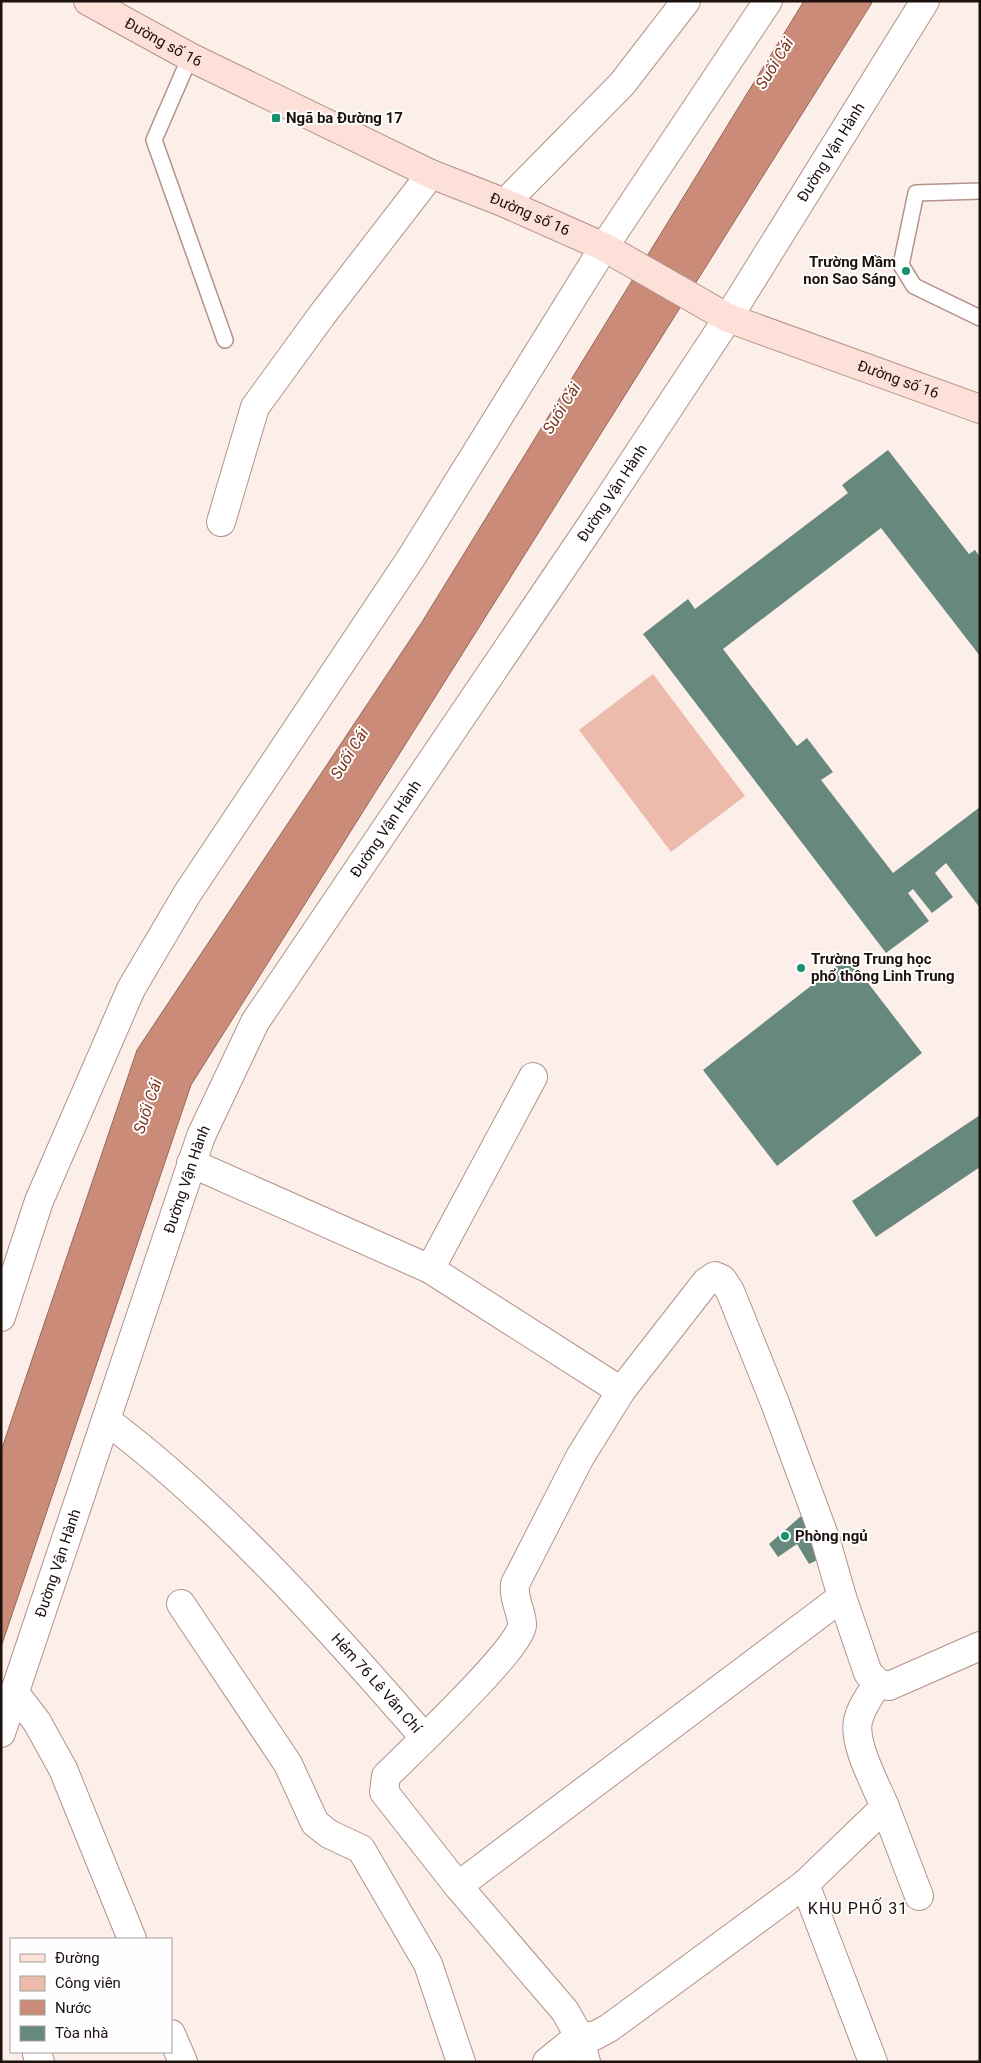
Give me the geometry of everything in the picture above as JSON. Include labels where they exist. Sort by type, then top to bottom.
[{"type":"street","name":"Đường số 16","points":[[88,1],[190,57],[432,174],[505,203],[604,247],[728,318],[980,409]]},
{"type":"street","points":[[505,203],[622,84],[686,1]]},
{"type":"street","points":[[1,1317],[39,1201],[130,988],[182,902],[411,558],[604,247],[768,1]]},
{"type":"street","name":"Đường Vận Hành","points":[[1,1733],[191,1163],[201,1136],[255,1022],[581,541],[728,318],[925,1]]},
{"type":"street","points":[[221,522],[255,407],[322,315],[432,174]]},
{"type":"street","points":[[430,1269],[533,1077]]},
{"type":"street","points":[[191,1163],[430,1269],[621,1391]]},
{"type":"street","points":[[424,1737],[489,1672],[518,1636],[522,1625],[514,1596],[515,1584],[580,1457],[621,1391],[706,1282],[715,1276],[722,1279],[730,1291],[775,1403],[825,1538],[842,1597],[868,1673],[878,1683],[890,1686],[980,1646]]},
{"type":"street","name":"Hẻm 76 Lê Văn Chí","points":[[106,1420],[139,1445],[238,1537],[331,1630],[424,1737],[386,1776],[384,1792],[458,1886],[564,2011],[582,2049]]},
{"type":"street","points":[[458,1886],[842,1597]]},
{"type":"street","points":[[181,1604],[288,1764],[315,1823],[329,1834],[361,1849],[428,1964],[461,2062]]},
{"type":"street","points":[[878,1683],[865,1703],[858,1723],[859,1743],[919,1896]]},
{"type":"street","points":[[14,1692],[37,1722],[63,1769],[132,1938]]},
{"type":"street","points":[[547,2062],[582,2049],[594,2036],[609,2028],[805,1884],[885,1807]]},
{"type":"street","points":[[805,1884],[873,2062]]},
{"type":"street","points":[[172,2036],[183,2062]]},
{"type":"lane","points":[[190,57],[154,140],[226,340]]},
{"type":"lane","points":[[980,191],[916,193],[901,265],[914,286],[980,318]]},
{"type":"green space","points":[[653,674],[745,796],[671,852],[579,730]]},
{"type":"water","name":"Suối Cái","points":[[804,1],[873,1],[191,1085],[1,1647],[1,1451],[137,1050],[422,622]]},
{"type":"building","points":[[888,450],[969,554],[975,550],[980,557],[980,656],[881,528],[723,649],[797,746],[807,738],[833,772],[821,780],[893,873],[980,807],[980,908],[946,863],[935,873],[953,897],[932,913],[913,889],[908,893],[929,921],[886,953],[643,634],[688,599],[695,609],[848,493],[842,485]]},
{"type":"building","points":[[848,957],[922,1053],[777,1166],[703,1070]]},
{"type":"building","points":[[980,1115],[980,1167],[876,1237],[852,1201]]},
{"type":"building","points":[[808,1510],[826,1556],[809,1564],[797,1544],[778,1557],[769,1544]]},
{"type":"place","name":"Ngã ba Đường 17","points":[[276,118]]},
{"type":"place","name":"Trường Mầm non Sao Sáng","points":[[906,271]]},
{"type":"place","name":"Trường Trung học phổ thông Linh Trung","points":[[801,968]]},
{"type":"place","name":"Phòng ngủ","points":[[785,1536]]},
{"type":"district","name":"KHU PHỐ 31","points":[[858,1908]]}]
